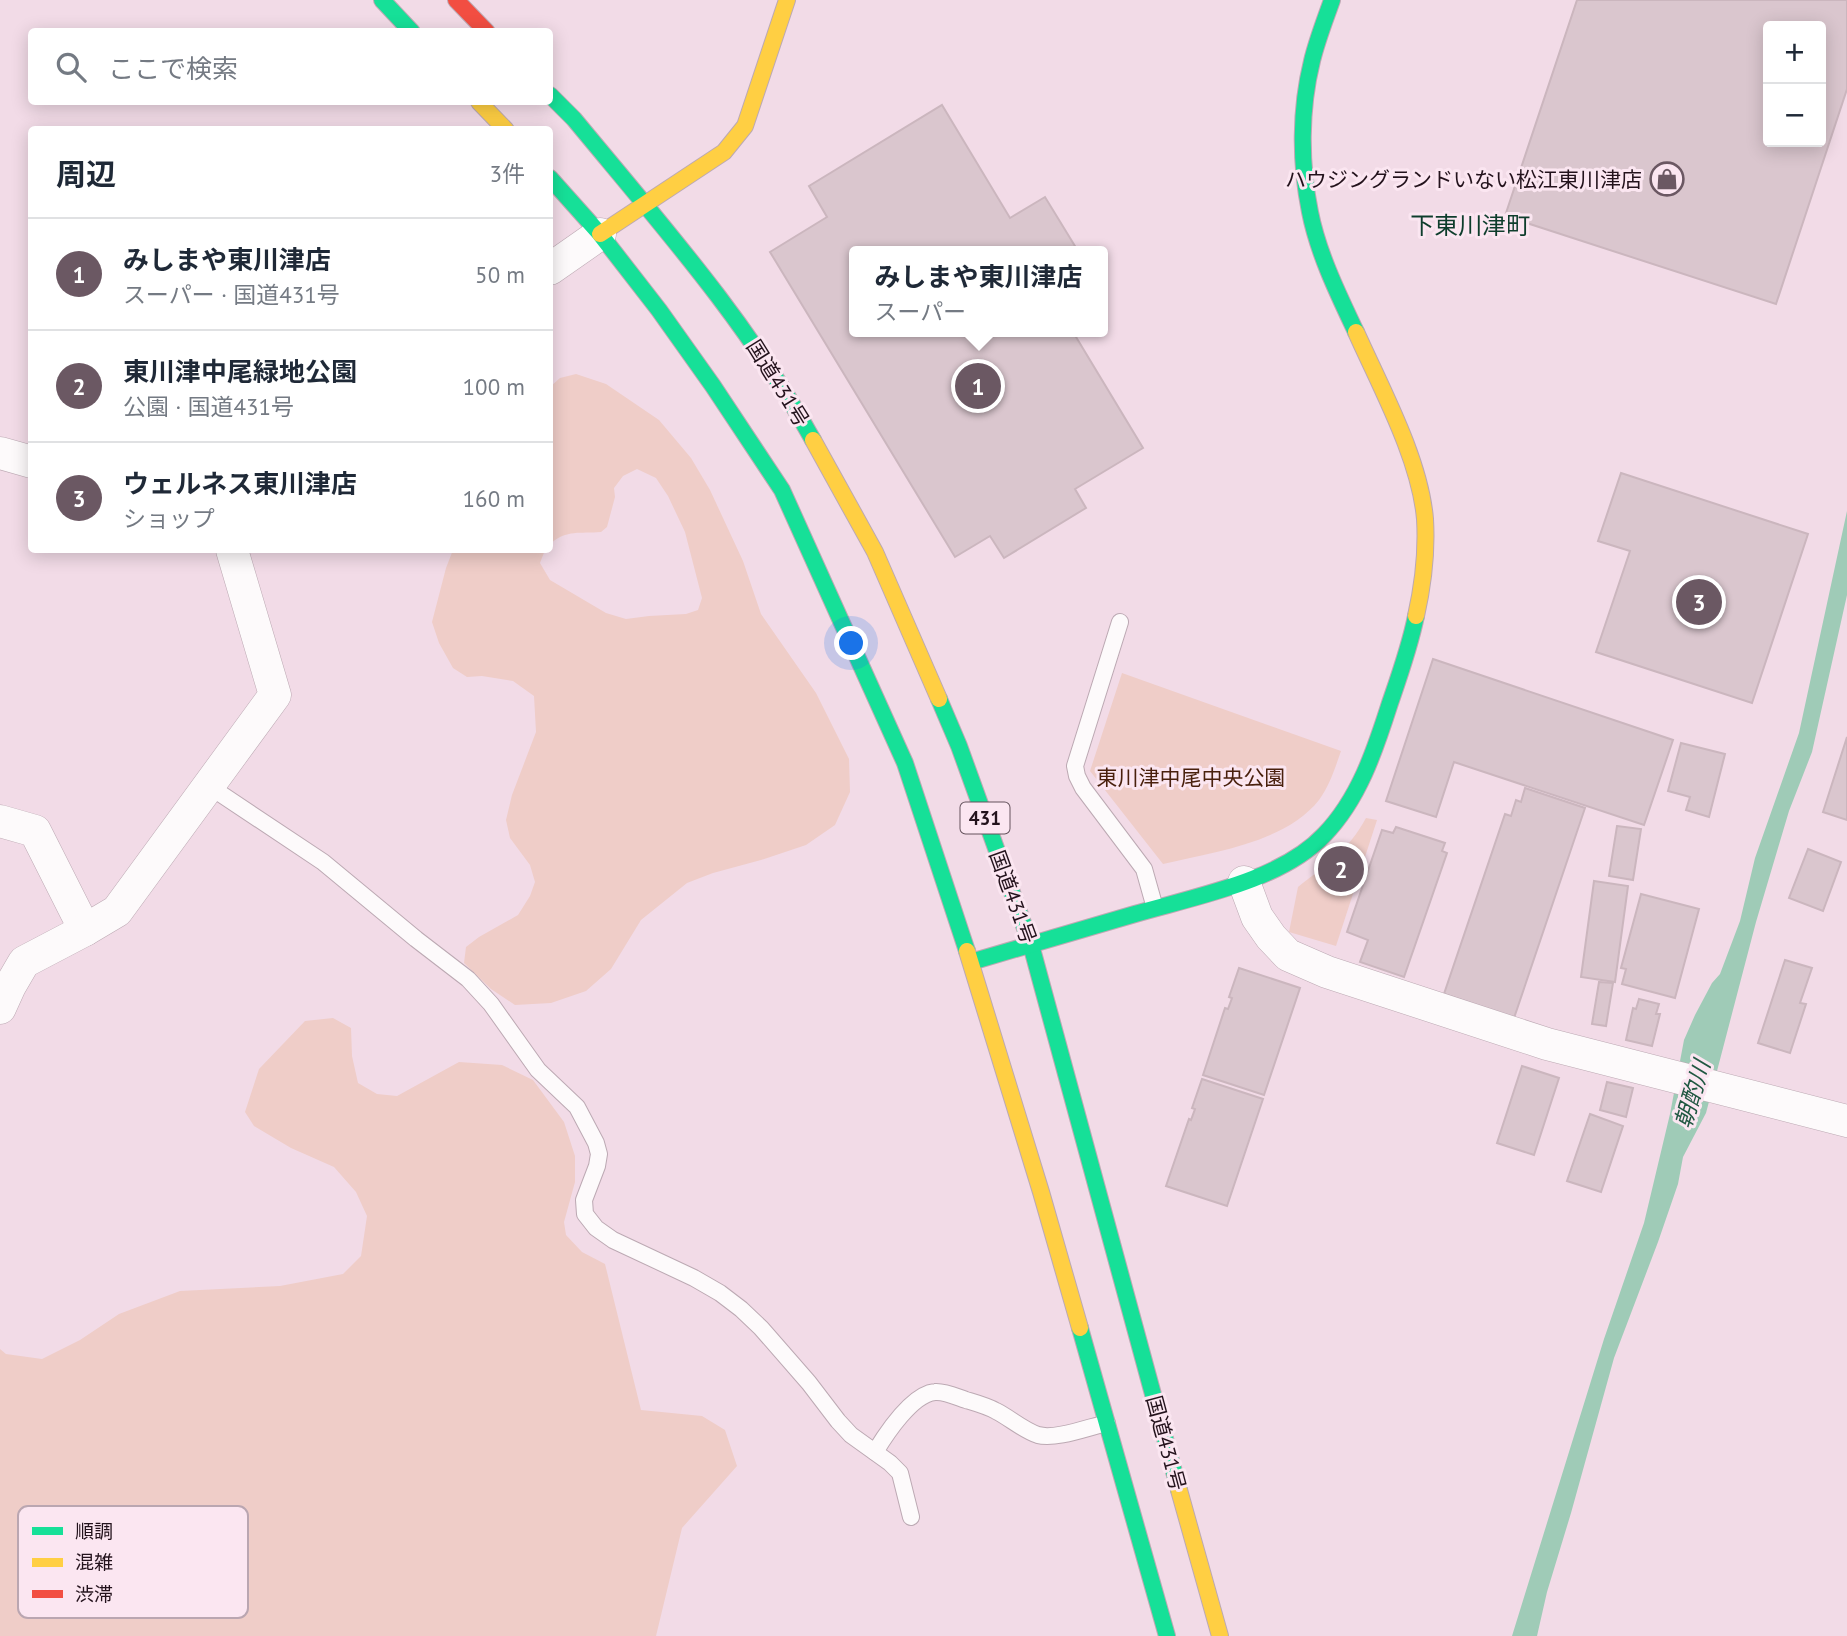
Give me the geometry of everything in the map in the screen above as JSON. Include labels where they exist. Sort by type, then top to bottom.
[{"type":"main road","points":[[382,0],[408,28]]},
{"type":"main road","points":[[456,0],[483,28]]},
{"type":"main road","points":[[600,234],[724,152],[746,126],[787,0]]},
{"type":"main road","points":[[971,962],[1244,882],[1294,860],[1325,835],[1346,810],[1373,757],[1411,641],[1422,589],[1425,557],[1424,516],[1417,481],[1393,414],[1328,271],[1310,214],[1302,155],[1303,117],[1308,75],[1332,0]]},
{"type":"main road","name":"国道431号","points":[[553,98],[574,119],[704,276],[761,353],[875,552],[959,746],[1031,945],[1220,1636]]},
{"type":"main road","points":[[482,105],[502,126]]},
{"type":"main road","name":"431","points":[[553,181],[600,234],[659,310],[782,490],[905,763],[971,962],[1041,1192],[1167,1636]]},
{"type":"street","points":[[553,267],[600,234]]},
{"type":"street","points":[[0,453],[28,461]]},
{"type":"street","points":[[0,1009],[24,962],[117,912],[275,695],[233,553]]},
{"type":"street","points":[[0,821],[35,831],[85,930]]},
{"type":"street","points":[[1244,882],[1257,917],[1271,937],[1288,955],[1327,972],[1547,1044],[1847,1121]]},
{"type":"lane","points":[[1120,622],[1075,766],[1083,788],[1144,869],[1155,908]]},
{"type":"lane","points":[[209,786],[323,862],[468,979],[491,1004],[538,1070],[577,1107],[596,1143],[599,1154],[597,1166],[584,1200],[585,1214],[596,1228],[629,1249],[694,1278],[741,1309],[785,1355],[851,1435],[900,1473],[911,1517]]},
{"type":"lane","points":[[875,1452],[895,1421],[922,1397],[934,1392],[991,1408],[1039,1435],[1051,1436],[1107,1423]]},
{"type":"green space","points":[[576,374],[606,384],[659,420],[691,458],[710,490],[743,561],[761,614],[816,693],[849,759],[850,792],[835,825],[806,845],[687,883],[641,920],[611,969],[586,991],[551,1003],[515,1005],[491,989],[464,963],[466,947],[518,915],[535,882],[530,865],[510,838],[506,820],[512,795],[536,732],[534,696],[513,681],[482,676],[467,677],[453,668],[439,643],[432,622],[452,553],[544,553],[540,563],[550,580],[606,613],[626,619],[686,614],[698,610],[702,598],[685,532],[668,496],[656,478],[637,469],[623,476],[614,488],[615,497],[607,527],[601,532],[568,534],[553,542],[553,384],[560,378]]},
{"type":"green space","name":"東川津中尾中央公園","points":[[1122,673],[1341,751],[1323,794],[1305,815],[1268,836],[1225,850],[1163,864],[1090,771]]},
{"type":"green space","points":[[1366,818],[1377,820],[1336,946],[1289,932],[1298,887],[1344,848]]},
{"type":"green space","points":[[333,1018],[351,1028],[352,1056],[358,1083],[377,1094],[397,1096],[459,1062],[502,1065],[533,1080],[564,1122],[575,1156],[575,1182],[564,1222],[566,1235],[582,1252],[605,1264],[641,1410],[702,1416],[725,1430],[737,1466],[682,1528],[656,1636],[0,1636],[0,1349],[6,1354],[42,1359],[80,1340],[119,1314],[180,1291],[280,1286],[343,1274],[361,1256],[367,1216],[356,1192],[334,1167],[291,1148],[254,1126],[245,1112],[259,1069],[305,1021]]},
{"type":"water","name":"朝酌川","points":[[1847,511],[1847,595],[1812,752],[1789,811],[1756,922],[1706,1113],[1683,1157],[1678,1184],[1614,1358],[1547,1592],[1537,1636],[1512,1636],[1604,1339],[1644,1223],[1670,1114],[1684,1040],[1712,983],[1720,974],[1740,921],[1755,858],[1799,733]]},
{"type":"building","name":"ハウジングランドいない松江東川津店","points":[[1577,0],[1847,0],[1847,89],[1776,304],[1505,216]]},
{"type":"building","points":[[942,105],[1010,218],[1045,197],[1075,246],[849,246],[849,337],[1076,337],[1143,448],[1075,489],[1086,508],[1004,558],[990,536],[955,557],[770,252],[827,217],[809,186]]},
{"type":"building","points":[[1621,473],[1808,534],[1752,703],[1596,652],[1630,551],[1598,541]]},
{"type":"building","points":[[1433,659],[1673,740],[1644,825],[1454,762],[1436,817],[1386,801]]},
{"type":"building","points":[[1847,737],[1847,820],[1823,812]]},
{"type":"building","points":[[1681,743],[1725,754],[1709,817],[1686,810],[1690,797],[1668,791]]},
{"type":"building","points":[[1525,788],[1585,808],[1514,1018],[1444,994],[1505,814],[1511,816],[1516,800],[1521,802]]},
{"type":"building","points":[[1617,826],[1641,829],[1633,880],[1609,876]]},
{"type":"building","points":[[1396,827],[1445,843],[1442,851],[1447,853],[1404,977],[1360,962],[1368,940],[1347,932],[1382,830],[1393,833]]},
{"type":"building","points":[[1808,849],[1841,862],[1823,911],[1789,898]]},
{"type":"building","points":[[1594,881],[1628,886],[1615,982],[1581,977]]},
{"type":"building","points":[[1641,894],[1699,909],[1675,998],[1622,984],[1626,969],[1621,968]]},
{"type":"building","points":[[1785,960],[1812,968],[1800,1003],[1806,1004],[1790,1053],[1758,1043]]},
{"type":"building","points":[[1239,968],[1300,988],[1264,1095],[1203,1075],[1225,1008],[1228,1009],[1232,998],[1229,997]]},
{"type":"building","points":[[1599,982],[1613,983],[1606,1026],[1592,1024]]},
{"type":"building","points":[[1639,999],[1659,1004],[1656,1014],[1660,1014],[1652,1046],[1626,1040],[1633,1008],[1636,1009]]},
{"type":"building","points":[[1522,1066],[1559,1078],[1534,1155],[1497,1143]]},
{"type":"building","points":[[1202,1079],[1263,1099],[1227,1206],[1166,1186],[1195,1109],[1192,1108]]},
{"type":"building","points":[[1607,1082],[1633,1088],[1626,1117],[1600,1110]]},
{"type":"building","points":[[1590,1114],[1623,1126],[1601,1192],[1567,1181]]},
{"type":"traffic: fast","points":[[382,0],[408,28]]},
{"type":"traffic: fast","points":[[1332,0],[1316,45],[1308,79],[1303,117],[1304,174],[1318,243],[1356,332]]},
{"type":"traffic: fast","points":[[553,98],[574,119],[701,274],[760,355],[813,440]]},
{"type":"traffic: fast","points":[[553,181],[600,234],[659,310],[782,490],[905,763],[967,951]]},
{"type":"traffic: fast","points":[[971,962],[1209,894],[1261,876],[1306,851],[1336,821],[1364,773],[1401,671],[1416,616]]},
{"type":"traffic: fast","points":[[939,699],[959,746],[1031,945],[1179,1490]]},
{"type":"traffic: fast","points":[[1080,1328],[1167,1636]]},
{"type":"traffic: slow","points":[[600,234],[724,152],[745,126],[787,0]]},
{"type":"traffic: slow","points":[[482,105],[502,126]]},
{"type":"traffic: slow","points":[[1356,332],[1408,448],[1422,496],[1425,556],[1416,616]]},
{"type":"traffic: slow","points":[[813,440],[875,552],[939,699]]},
{"type":"traffic: slow","points":[[967,951],[1080,1328]]},
{"type":"traffic: slow","points":[[1179,1490],[1220,1636]]},
{"type":"traffic: jam","points":[[456,0],[483,28]]},
{"type":"place","name":"ハウジングランドいない松江東川津店","points":[[1667,179]]},
{"type":"place","name":"みしまや東川津店","points":[[978,386]]},
{"type":"place","name":"ウェルネス東川津店","points":[[1699,602]]},
{"type":"place","name":"東川津中尾緑地公園","points":[[1341,869]]},
{"type":"district","name":"下東川津町","points":[[1470,225]]}]
